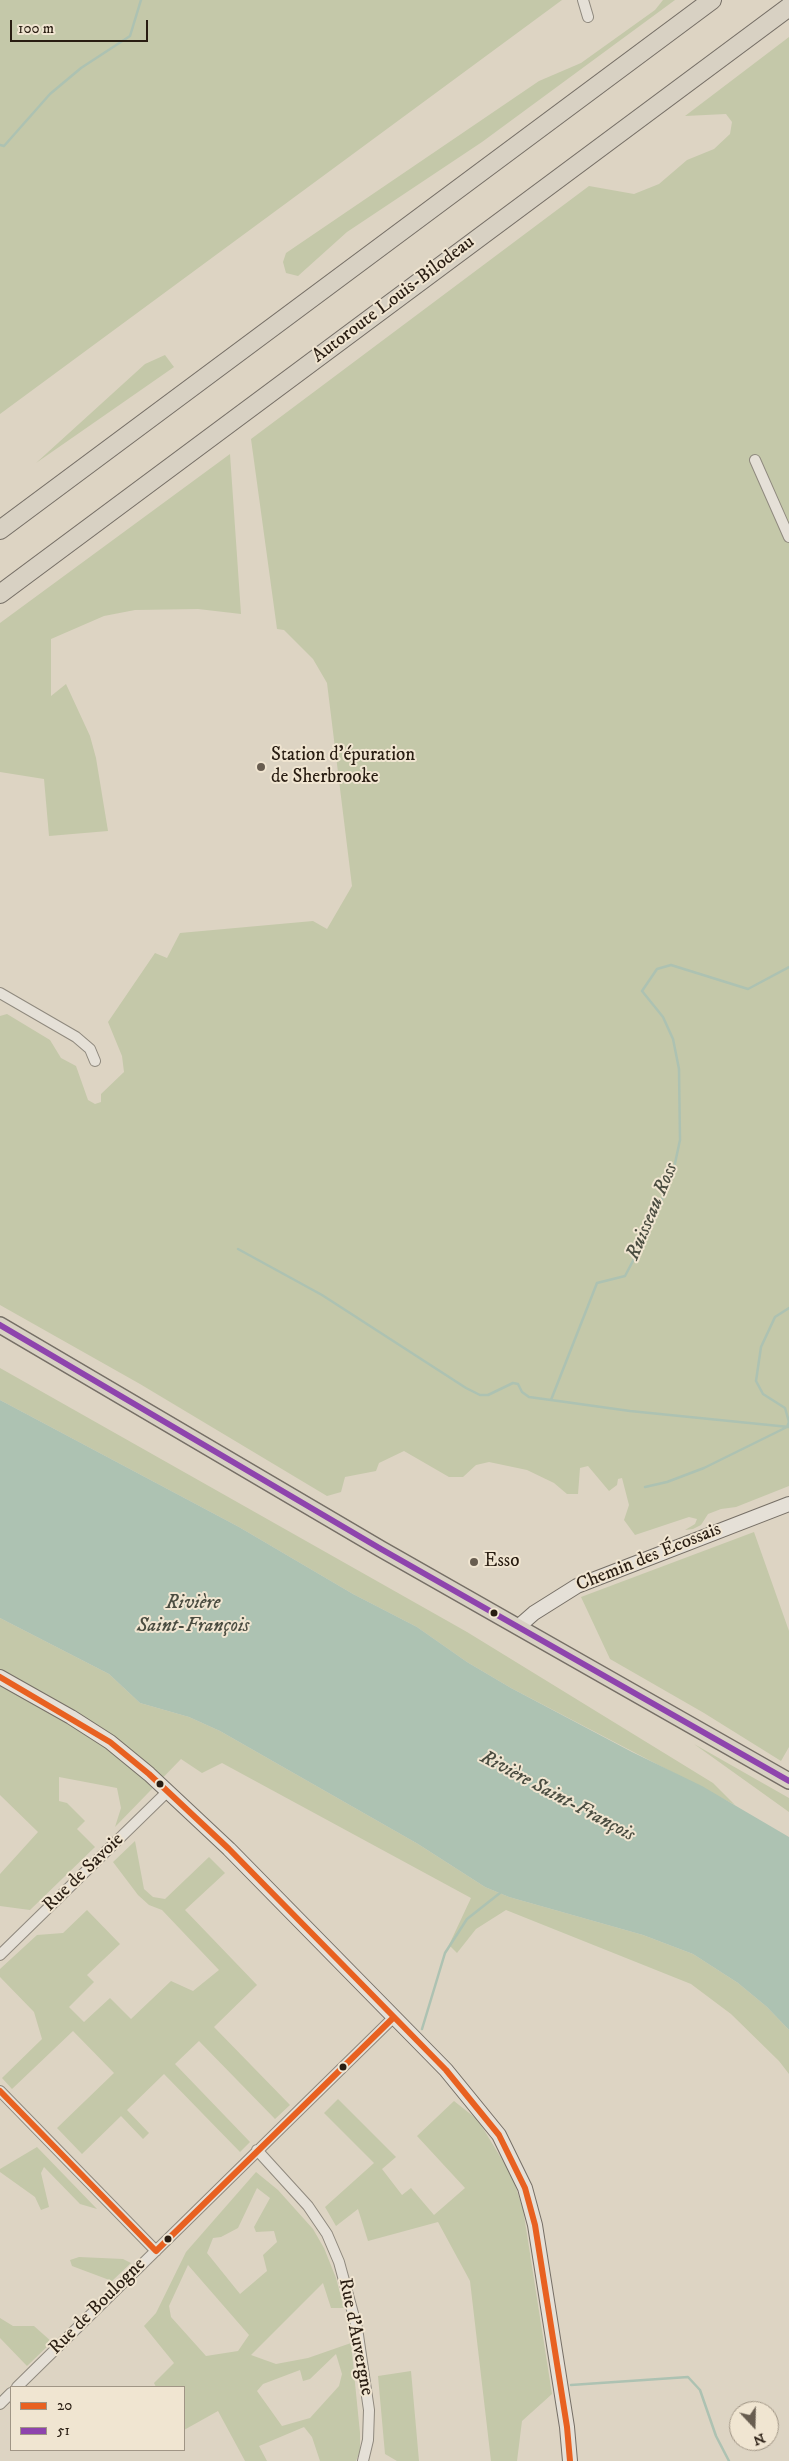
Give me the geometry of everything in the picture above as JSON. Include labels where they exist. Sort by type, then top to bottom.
[{"type":"highway","points":[[0,530],[712,0]]},
{"type":"highway","name":"Autoroute Louis-Bilodeau","points":[[0,594],[789,7]]},
{"type":"main road","points":[[0,1325],[518,1627],[789,1781]]},
{"type":"street","points":[[583,0],[588,17]]},
{"type":"street","points":[[754,460],[789,538]]},
{"type":"street","points":[[0,993],[76,1037],[90,1049],[95,1061]]},
{"type":"street","name":"Chemin des Écossais","points":[[518,1627],[534,1613],[577,1586],[789,1504]]},
{"type":"street","points":[[0,1677],[71,1717],[110,1742],[168,1792],[228,1849],[394,2017],[446,2070],[482,2112],[508,2151],[525,2188],[541,2264],[567,2427],[570,2461]]},
{"type":"street","name":"Rue de Savoie","points":[[0,1955],[168,1792]]},
{"type":"street","name":"Rue de Boulogne","points":[[18,2386],[394,2017]]},
{"type":"street","points":[[0,2091],[156,2251]]},
{"type":"street","name":"Rue d'Auvergne","points":[[257,2150],[308,2206],[327,2234],[339,2262],[357,2328],[368,2410],[368,2440],[363,2461]]},
{"type":"street","points":[[0,2404],[10,2394]]},
{"type":"shaded area","points":[[0,0],[562,0],[0,414]]},
{"type":"shaded area","points":[[663,0],[675,0],[482,142],[347,232],[298,276],[286,273],[283,262],[286,253],[539,81],[581,63],[655,10]]},
{"type":"shaded area","points":[[789,37],[789,1486],[736,1507],[721,1509],[708,1514],[701,1525],[693,1529],[685,1530],[695,1524],[697,1519],[689,1517],[635,1535],[624,1520],[629,1505],[622,1478],[618,1479],[617,1485],[609,1491],[588,1466],[580,1468],[578,1494],[567,1494],[554,1483],[527,1470],[489,1462],[476,1465],[463,1477],[449,1477],[404,1451],[379,1463],[376,1471],[345,1477],[341,1492],[327,1496],[140,1384],[0,1305],[0,1016],[7,1014],[50,1040],[61,1058],[76,1066],[88,1100],[95,1104],[101,1102],[101,1094],[124,1072],[122,1056],[108,1022],[155,953],[167,958],[180,933],[313,921],[327,929],[352,886],[327,683],[313,659],[284,630],[277,629],[251,439],[589,186],[634,194],[659,184],[687,160],[714,149],[730,134],[732,122],[726,114],[685,116]]},
{"type":"shaded area","points":[[165,355],[174,367],[36,463],[145,364]]},
{"type":"shaded area","points":[[230,454],[241,614],[198,609],[135,610],[104,616],[51,639],[51,696],[66,684],[90,736],[96,758],[108,831],[49,836],[44,779],[0,772],[0,623]]},
{"type":"shaded area","points":[[0,1368],[467,1632],[713,1783],[735,1805],[511,1688],[467,1662],[417,1627],[353,1594],[239,1527],[0,1400]]},
{"type":"shaded area","points":[[754,1532],[789,1631],[789,1747],[781,1761],[704,1713],[610,1659],[581,1597]]},
{"type":"shaded area","points":[[0,1618],[109,1674],[140,1703],[189,1717],[220,1731],[418,1844],[485,1887],[509,1897],[643,1935],[693,1954],[738,1983],[767,2007],[789,2030],[789,2074],[779,2061],[731,2014],[691,1984],[506,1910],[476,1929],[457,1953],[449,1945],[471,1898],[222,1763],[202,1773],[181,1759],[115,1827],[121,1808],[117,1788],[59,1777],[59,1801],[67,1803],[85,1821],[77,1829],[95,1847],[30,1910],[0,1906],[0,1874],[38,1832],[0,1795]]},
{"type":"shaded area","points":[[694,1744],[789,1798],[789,1812]]},
{"type":"shaded area","points":[[135,1841],[144,1889],[153,1897],[165,1899],[209,1857],[225,1873],[185,1910],[257,1985],[214,2027],[290,2105],[275,2119],[199,2041],[175,2064],[250,2142],[240,2152],[164,2074],[127,2110],[149,2133],[143,2139],[121,2116],[82,2154],[57,2128],[114,2073],[73,2031],[12,2089],[2,2078],[42,2039],[34,2012],[0,1977],[0,1969],[37,1935],[63,1933],[87,1910],[120,1944],[87,1975],[94,1982],[69,2007],[84,2022],[110,1998],[131,2019],[171,1981],[193,1991],[219,1970],[162,1910],[149,1905],[138,1895],[113,1862]]},
{"type":"shaded area","points":[[338,2099],[396,2157],[382,2169],[402,2195],[411,2188],[434,2215],[465,2188],[417,2136],[454,2101],[478,2120],[512,2176],[523,2209],[552,2394],[522,2421],[517,2461],[491,2461],[470,2281],[438,2222],[368,2241],[358,2209],[336,2226],[325,2207],[374,2163],[324,2113]]},
{"type":"shaded area","points":[[37,2147],[97,2209],[80,2204],[44,2167],[41,2173],[49,2207],[41,2210],[35,2197],[0,2172],[0,2169]]},
{"type":"shaded area","points":[[256,2172],[278,2190],[313,2229],[324,2248],[336,2278],[344,2308],[331,2308],[323,2283],[251,2355],[276,2364],[308,2358],[351,2343],[360,2433],[360,2451],[356,2461],[320,2461],[312,2437],[304,2427],[259,2446],[267,2461],[245,2461],[218,2411],[185,2429],[185,2386],[156,2386],[154,2383],[174,2363],[144,2326],[156,2313],[186,2252]],"holes":[[[257,2188],[270,2198],[254,2227],[256,2232],[274,2231],[277,2242],[263,2255],[267,2271],[240,2294],[207,2253],[213,2238],[221,2237],[238,2228]],[[188,2265],[249,2335],[238,2351],[206,2356],[171,2317],[169,2306]],[[336,2354],[342,2374],[339,2386],[310,2418],[282,2426],[257,2391],[263,2384],[300,2370],[303,2381],[310,2379]]]},
{"type":"shaded area","points":[[79,2257],[123,2259],[131,2263],[112,2281],[72,2266],[70,2260]]},
{"type":"shaded area","points":[[0,2318],[13,2326],[34,2326],[52,2342],[27,2366],[0,2338]]},
{"type":"shaded area","points":[[411,2371],[419,2461],[397,2461],[385,2454],[378,2376]]},
{"type":"water","name":"Rivière Saint-François","points":[[0,1400],[239,1527],[353,1594],[417,1627],[467,1662],[511,1688],[632,1752],[702,1786],[789,1837],[789,2030],[767,2007],[738,1983],[693,1954],[643,1935],[509,1897],[485,1887],[418,1844],[220,1731],[189,1717],[140,1703],[109,1674],[0,1618]]},
{"type":"waterway","points":[[0,145],[4,146],[50,94],[81,68],[130,36],[141,0]]},
{"type":"waterway","name":"Ruisseau Ross","points":[[789,967],[748,989],[671,965],[657,969],[642,991],[663,1017],[673,1039],[679,1069],[680,1140],[674,1168],[653,1223],[625,1276],[597,1283],[551,1400],[630,1411],[789,1427]]},
{"type":"waterway","points":[[238,1249],[322,1295],[466,1388],[480,1395],[488,1395],[513,1383],[518,1384],[522,1392],[529,1397],[551,1400]]},
{"type":"waterway","name":"Ruisseau Ross","points":[[645,1487],[667,1482],[704,1468],[787,1427],[789,1422],[785,1408],[763,1394],[756,1381],[761,1347],[775,1317],[789,1308]]},
{"type":"waterway","points":[[422,2029],[445,1953],[467,1919],[500,1893]]},
{"type":"waterway","points":[[571,2385],[688,2377],[700,2390],[716,2436],[729,2461]]},
{"type":"transit line","name":"51","points":[[0,1325],[381,1549],[789,1781]]},
{"type":"transit line","name":"20","points":[[0,1677],[110,1742],[149,1774],[229,1849],[446,2070],[499,2135],[525,2188],[535,2225],[567,2427],[570,2461]]},
{"type":"transit line","name":"20","points":[[0,2091],[156,2251],[394,2017]]},
{"type":"place","name":"Station d'épuration de Sherbrooke","points":[[261,767]]},
{"type":"place","name":"Esso","points":[[474,1562]]}]
